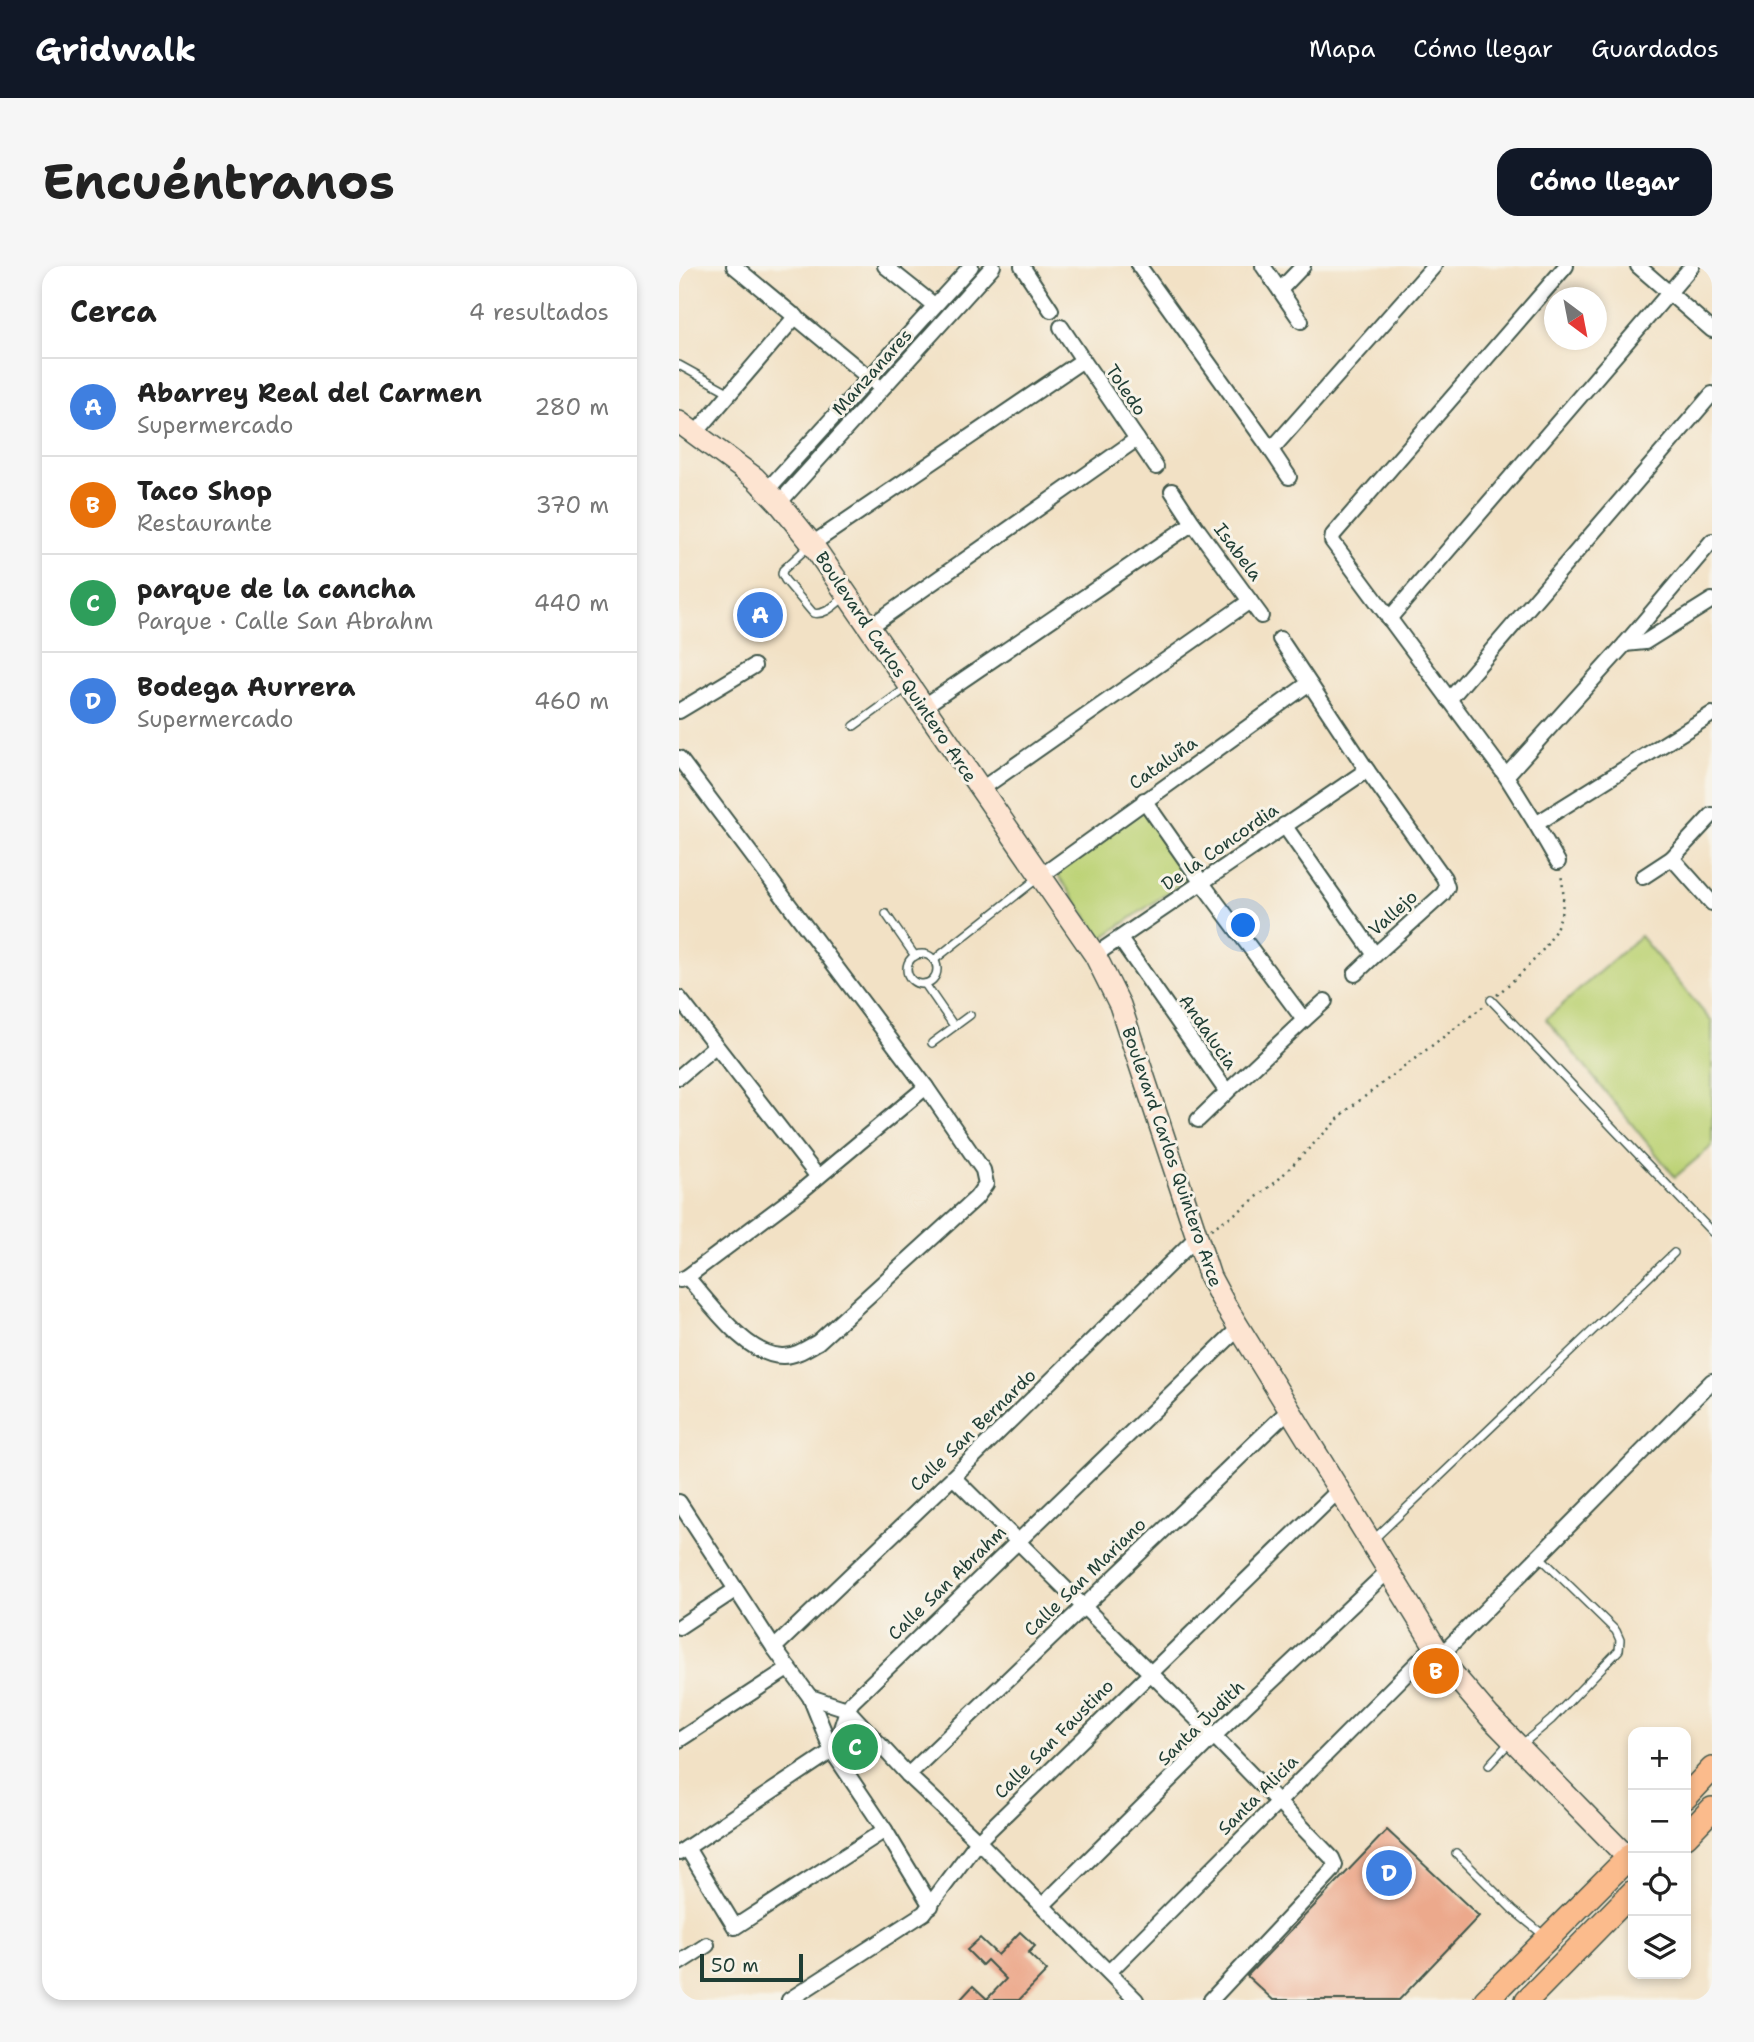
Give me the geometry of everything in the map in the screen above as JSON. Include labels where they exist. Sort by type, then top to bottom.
[{"type":"main road","points":[[1691,1792],[1712,1769]]},
{"type":"main road","points":[[1691,1831],[1712,1809]]},
{"type":"main road","points":[[1486,2000],[1547,1937],[1628,1862]]},
{"type":"main road","points":[[1527,2000],[1628,1897]]},
{"type":"street","points":[[734,266],[883,389]]},
{"type":"street","points":[[885,266],[934,305]]},
{"type":"street","name":"Manzanares","points":[[773,496],[868,377],[971,266]]},
{"type":"street","name":"Manzanares","points":[[773,496],[883,389],[993,266]]},
{"type":"street","points":[[1022,266],[1051,310]]},
{"type":"street","points":[[1139,266],[1289,477]]},
{"type":"street","points":[[1263,266],[1301,321]]},
{"type":"street","points":[[1280,290],[1303,266]]},
{"type":"street","points":[[1271,450],[1434,266]]},
{"type":"street","points":[[1558,862],[1506,776],[1331,537],[1566,266]]},
{"type":"street","points":[[1638,266],[1712,330]]},
{"type":"street","points":[[1389,619],[1692,266]]},
{"type":"street","points":[[687,428],[730,393],[796,316]]},
{"type":"street","points":[[1061,327],[1083,360]]},
{"type":"street","name":"Toledo","points":[[812,544],[1083,360],[1137,439],[868,628]]},
{"type":"street","points":[[1449,700],[1712,394]]},
{"type":"street","name":"Boulevard Carlos Quintero Arce","points":[[687,428],[755,478],[812,544],[1095,955],[1120,1005],[1210,1277],[1437,1651],[1466,1691],[1628,1854]]},
{"type":"street","points":[[1137,439],[1156,467]]},
{"type":"street","points":[[1172,491],[1193,523]]},
{"type":"street","name":"Isabela","points":[[923,706],[1193,523],[1250,601],[980,790]]},
{"type":"street","points":[[1506,776],[1625,644],[1712,541]]},
{"type":"street","points":[[1625,644],[1645,642],[1712,600]]},
{"type":"street","points":[[1250,601],[1261,616]]},
{"type":"street","points":[[1280,639],[1367,770]]},
{"type":"street","points":[[679,711],[754,666]]},
{"type":"street","name":"Cataluña","points":[[1041,876],[1308,684]]},
{"type":"street","points":[[1536,824],[1712,714]]},
{"type":"street","points":[[679,758],[926,1087],[983,1170],[986,1184],[976,1198],[818,1342],[801,1352],[782,1356],[764,1352],[742,1338],[683,1279],[818,1177],[926,1087]]},
{"type":"street","name":"De la Concordia","points":[[1095,955],[1367,770]]},
{"type":"street","name":"Vallejo","points":[[1285,825],[1375,955],[1443,894],[1447,887],[1444,878],[1367,770]]},
{"type":"street","points":[[1145,800],[1202,883],[1304,1020]]},
{"type":"street","points":[[1643,877],[1672,858],[1712,815]]},
{"type":"street","points":[[1672,858],[1712,903]]},
{"type":"street","name":"Andalucia","points":[[1120,939],[1227,1092],[1325,1000]]},
{"type":"street","points":[[1355,974],[1375,955]]},
{"type":"street","points":[[679,998],[818,1177]]},
{"type":"street","points":[[679,1077],[715,1046]]},
{"type":"street","points":[[1198,1119],[1227,1092]]},
{"type":"street","name":"Calle San Bernardo","points":[[774,1648],[1197,1237]]},
{"type":"street","name":"Calle San Abrahm","points":[[832,1751],[847,1709],[855,1698],[1240,1327]]},
{"type":"street","name":"Santa Alicia","points":[[1109,1972],[1278,1802],[1539,1556],[1712,1381]]},
{"type":"street","name":"Calle San Mariano","points":[[908,1775],[1290,1409]]},
{"type":"street","points":[[953,1476],[1214,1735],[1332,1858],[1335,1865],[1332,1871],[1211,2000]]},
{"type":"street","name":"Calle San Faustino","points":[[789,2000],[924,1913],[978,1841],[1338,1491]]},
{"type":"street","points":[[682,1512],[810,1697],[832,1751],[885,1829],[931,1906]]},
{"type":"street","name":"Santa Judith","points":[[1043,1905],[1214,1735],[1388,1571]]},
{"type":"street","points":[[679,1627],[735,1590]]},
{"type":"street","points":[[679,1740],[789,1668]]},
{"type":"street","points":[[810,1697],[847,1709],[908,1775],[1043,1905],[1136,2000]]},
{"type":"street","points":[[832,1751],[683,1851],[735,1927],[885,1829]]},
{"type":"street","points":[[681,1958],[707,1945]]},
{"type":"lane","points":[[679,365],[730,393]]},
{"type":"lane","points":[[812,544],[783,570],[785,580],[813,613],[827,611],[846,596]]},
{"type":"lane","points":[[854,726],[909,687]]},
{"type":"lane","points":[[934,960],[1041,876]]},
{"type":"lane","points":[[886,914],[915,956]]},
{"type":"lane","points":[[925,954],[934,960],[937,964],[937,975],[934,979],[925,984],[915,982],[908,975],[908,964],[915,956],[925,954]]},
{"type":"lane","points":[[925,984],[954,1027]]},
{"type":"lane","points":[[1491,1000],[1712,1231]]},
{"type":"lane","points":[[932,1043],[970,1015]]},
{"type":"lane","points":[[1370,1543],[1674,1253]]},
{"type":"lane","points":[[1489,1765],[1551,1720],[1619,1650],[1620,1640],[1616,1631],[1539,1556]]},
{"type":"lane","points":[[1456,1853],[1513,1910],[1547,1937]]},
{"type":"path","points":[[1197,1237],[1239,1211],[1267,1189],[1346,1111],[1491,1000],[1535,961],[1549,943],[1562,907],[1563,883],[1558,862]]},
{"type":"green space","points":[[1142,808],[1189,878],[1102,938],[1055,871]]},
{"type":"green space","points":[[1640,936],[1712,1022],[1712,1146],[1675,1177],[1546,1019]]},
{"type":"building","points":[[1387,1830],[1479,1916],[1399,2000],[1273,2000],[1247,1976]]},
{"type":"building","points":[[1020,1932],[1035,1946],[1028,1953],[1047,1971],[1019,2000],[960,2000],[973,1986],[987,1999],[1006,1979],[987,1960],[982,1965],[967,1950],[980,1938],[998,1955]]},
{"type":"place","name":"Abarrey Real del Carmen","points":[[760,615]]},
{"type":"place","name":"Taco Shop","points":[[1436,1671]]},
{"type":"place","name":"parque de la cancha","points":[[855,1747]]},
{"type":"place","name":"Bodega Aurrera","points":[[1389,1873]]}]
